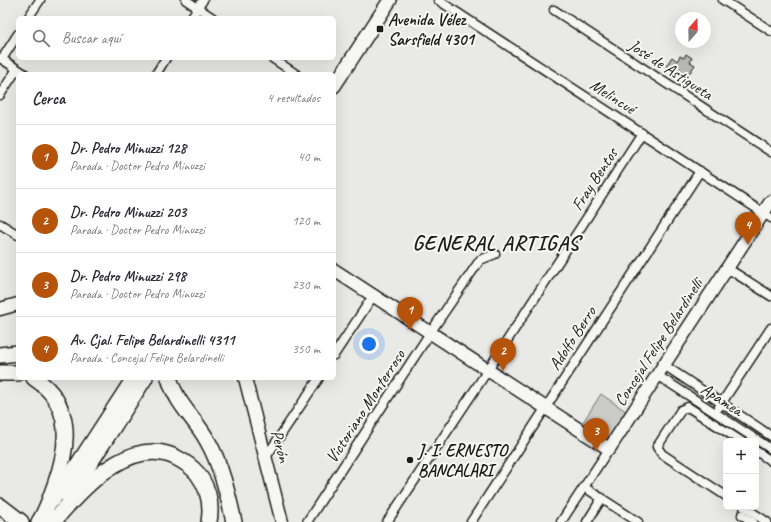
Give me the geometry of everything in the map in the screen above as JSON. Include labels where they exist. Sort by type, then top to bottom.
[{"type":"highway","points":[[0,355],[16,353]]},
{"type":"highway","points":[[0,373],[16,373]]},
{"type":"highway","points":[[36,380],[49,390],[59,405],[65,432],[62,464],[49,518]]},
{"type":"highway","points":[[170,380],[174,394],[208,442],[225,484],[234,522]]},
{"type":"highway","points":[[49,518],[111,467],[128,458],[154,453],[172,456],[189,465],[196,471],[205,485],[208,495],[210,505],[209,522]]},
{"type":"highway","points":[[0,506],[21,522]]},
{"type":"highway","points":[[0,514],[14,522]]},
{"type":"main road","points":[[334,72],[382,0]]},
{"type":"main road","points":[[336,83],[390,0]]},
{"type":"main road","name":"Concejal Felipe Belardinelli","points":[[609,449],[727,268],[767,215],[771,201]]},
{"type":"main road","points":[[336,271],[609,449]]},
{"type":"main road","points":[[0,308],[16,304]]},
{"type":"main road","points":[[49,518],[132,380]]},
{"type":"main road","points":[[49,518],[145,380]]},
{"type":"main road","name":"Perón","points":[[246,380],[282,522]]},
{"type":"street","points":[[29,16],[40,0]]},
{"type":"street","points":[[186,0],[210,16]]},
{"type":"street","points":[[192,16],[202,0]]},
{"type":"street","name":"Melincué","points":[[438,0],[767,215]]},
{"type":"street","points":[[723,0],[771,31]]},
{"type":"street","name":"José de Astigueta","points":[[554,10],[771,152]]},
{"type":"street","points":[[16,37],[1,58],[22,72]]},
{"type":"street","points":[[157,72],[165,60]]},
{"type":"street","points":[[275,60],[293,72]]},
{"type":"street","points":[[0,95],[17,69]]},
{"type":"street","name":"Fray Bentos","points":[[387,522],[642,133]]},
{"type":"street","name":"Adolfo Berro","points":[[471,522],[700,171]]},
{"type":"street","points":[[0,224],[16,235]]},
{"type":"street","name":"Victoriano Monterroso","points":[[307,522],[430,333],[480,260],[495,254]]},
{"type":"street","points":[[727,268],[771,296]]},
{"type":"street","points":[[336,352],[373,296]]},
{"type":"street","points":[[715,412],[771,328]]},
{"type":"street","name":"Apamea","points":[[661,370],[721,403],[771,436]]},
{"type":"street","name":"Apamea","points":[[661,370],[715,412],[771,449]]},
{"type":"street","points":[[266,457],[318,380]]},
{"type":"street","points":[[723,494],[662,454],[657,447],[681,410],[686,407],[736,438]]},
{"type":"street","name":"Concejal Felipe Belardinelli","points":[[561,522],[609,449]]},
{"type":"street","points":[[759,453],[771,461]]},
{"type":"street","points":[[584,487],[638,522]]},
{"type":"street","points":[[587,522],[602,498]]},
{"type":"street","points":[[743,511],[753,522]]},
{"type":"street","points":[[743,511],[767,522]]},
{"type":"shaded area","points":[[601,394],[627,412],[613,435],[606,437],[583,422]]},
{"type":"building","points":[[686,54],[692,58],[690,62],[695,65],[688,75],[682,71],[680,75],[666,66],[672,57],[677,61],[680,56],[684,58]]},
{"type":"place","name":"Avenida Vélez Sarsfield 4301","points":[[380,29]]},
{"type":"place","name":"Av. Cjal. Felipe Belardinelli 4311","points":[[748,245]]},
{"type":"place","name":"Dr. Pedro Minuzzi 128","points":[[410,330]]},
{"type":"place","name":"Dr. Pedro Minuzzi 203","points":[[503,371]]},
{"type":"place","name":"Dr. Pedro Minuzzi 298","points":[[596,451]]},
{"type":"place","name":"J. I. ERNESTO BANCALARI","points":[[410,460]]},
{"type":"district","name":"GENERAL ARTIGAS","points":[[496,243]]}]
